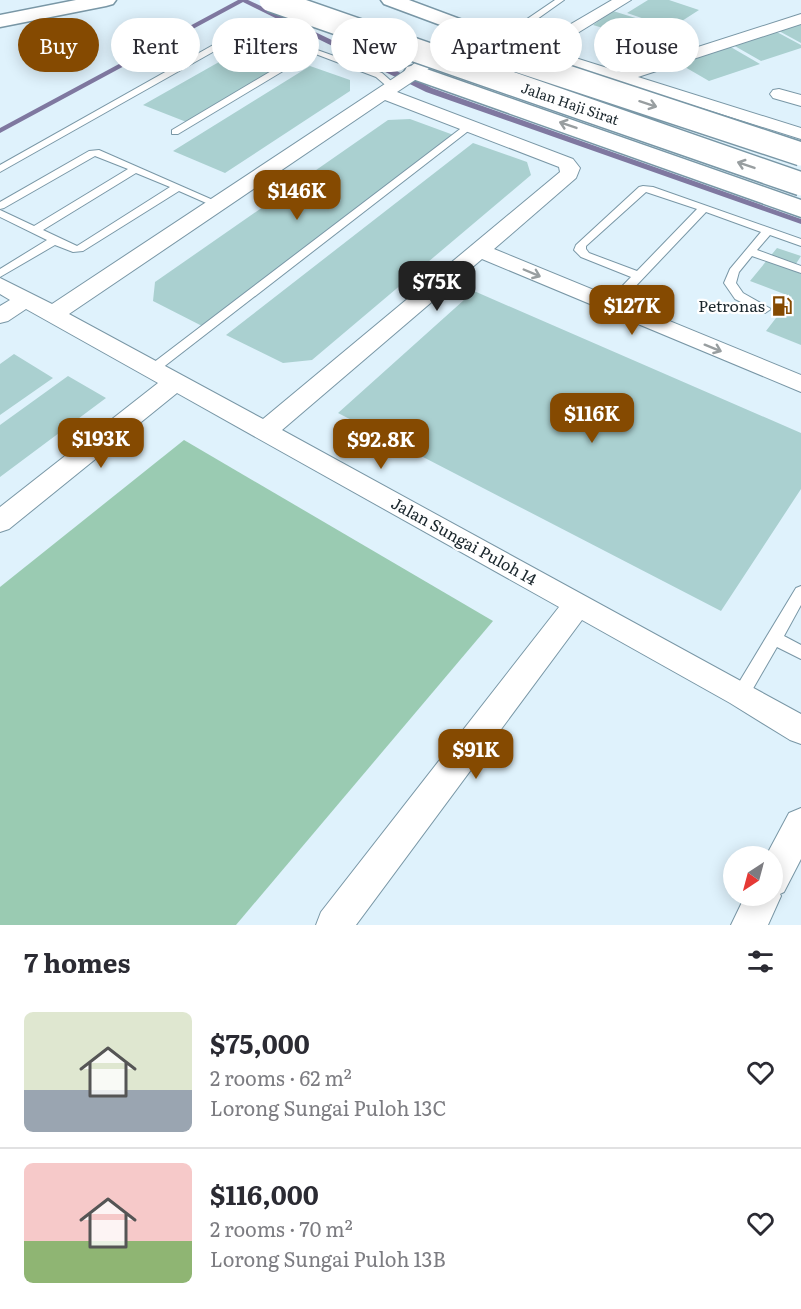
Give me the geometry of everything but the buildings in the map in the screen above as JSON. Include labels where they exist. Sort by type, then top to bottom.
[{"type":"main road","points":[[0,4],[26,0]]},
{"type":"main road","points":[[0,21],[106,0]]},
{"type":"main road","name":"Jalan Haji Sirat","points":[[271,0],[801,184]]},
{"type":"main road","name":"Jalan Haji Sirat","points":[[333,0],[379,9],[801,154]]},
{"type":"main road","points":[[379,9],[430,21]]},
{"type":"main road","points":[[399,82],[801,209]]},
{"type":"street","points":[[582,24],[623,0]]},
{"type":"street","points":[[618,78],[801,19]]},
{"type":"street","points":[[53,314],[399,82],[430,55]]},
{"type":"street","points":[[582,66],[801,134]]},
{"type":"street","points":[[265,431],[569,174],[570,168],[566,163],[471,125],[399,82]]},
{"type":"street","points":[[779,94],[801,101]]},
{"type":"street","points":[[478,250],[801,384]]},
{"type":"street","name":"Jalan Sungai Puloh 14","points":[[0,285],[741,694],[801,730]]},
{"type":"street","points":[[0,316],[26,299]]},
{"type":"street","points":[[0,522],[176,382]]},
{"type":"street","points":[[334,925],[578,604]]},
{"type":"street","points":[[783,859],[801,824]]},
{"type":"street","points":[[749,925],[759,906]]},
{"type":"lane","points":[[534,18],[560,0]]},
{"type":"lane","points":[[0,169],[212,49]]},
{"type":"lane","points":[[319,53],[399,82]]},
{"type":"lane","points":[[175,132],[275,72]]},
{"type":"lane","points":[[153,369],[471,125]]},
{"type":"lane","points":[[0,206],[88,154],[99,153],[217,204]]},
{"type":"lane","points":[[35,230],[135,168]]},
{"type":"lane","points":[[0,213],[73,249],[88,246],[178,187]]},
{"type":"lane","points":[[638,276],[585,255],[580,250],[581,245],[643,189],[650,189],[801,243]]},
{"type":"lane","points":[[610,306],[704,208]]},
{"type":"lane","points":[[765,309],[739,296],[730,283],[734,271],[768,231]]},
{"type":"lane","points":[[0,274],[55,240]]},
{"type":"lane","points":[[750,251],[801,270]]},
{"type":"lane","points":[[741,694],[801,592]]},
{"type":"lane","points":[[774,638],[801,652]]},
{"type":"green space","points":[[184,440],[493,621],[236,925],[0,925],[0,587]]},
{"type":"waterway","points":[[0,131],[243,0],[429,90],[801,222]]},
{"type":"place","name":"Petronas","points":[[782,306]]}]
